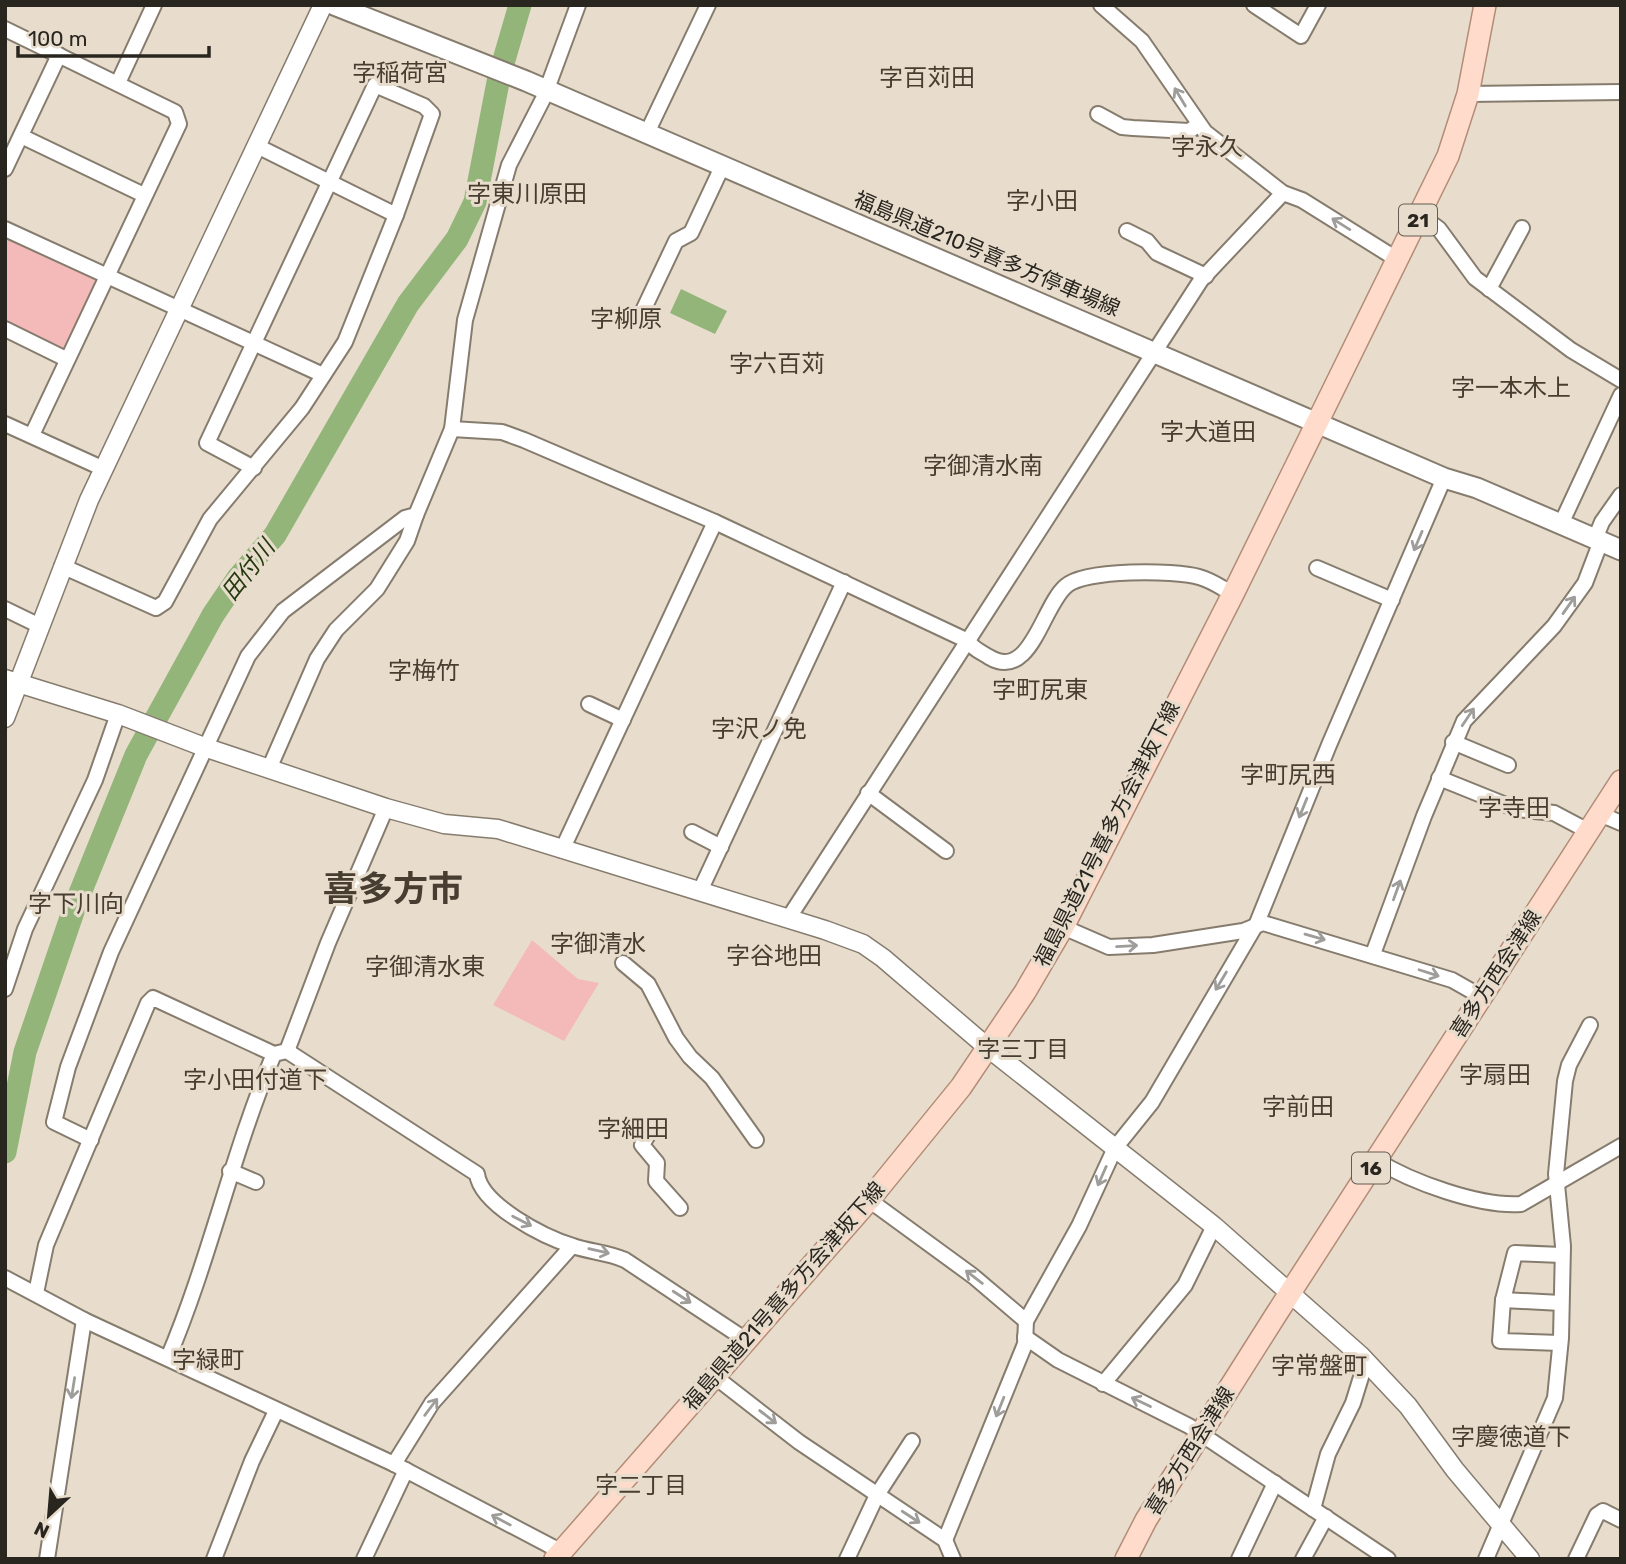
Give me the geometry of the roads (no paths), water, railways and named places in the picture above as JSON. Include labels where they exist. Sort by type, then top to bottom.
[{"type":"main road","name":"福島県道210号喜多方停車場線","points":[[334,5],[362,10],[1444,478],[1621,550]]},
{"type":"main road","name":"福島県道21号喜多方会津坂下線","points":[[559,1555],[869,1200],[961,1087],[1063,927],[1233,594],[1448,156],[1468,94],[1485,5]]},
{"type":"main road","name":"喜多方西会津線","points":[[1126,1559],[1146,1520],[1289,1294],[1621,780]]},
{"type":"street","points":[[118,82],[154,5]]},
{"type":"street","points":[[5,719],[11,681],[40,626],[62,566],[104,469],[323,5]]},
{"type":"street","points":[[269,769],[317,659],[336,630],[377,589],[407,541],[452,429],[465,320],[505,177],[513,155],[547,91],[578,5]]},
{"type":"street","points":[[646,135],[708,5]]},
{"type":"street","points":[[1101,5],[1142,41],[1198,125],[1283,192],[1302,200],[1398,260]]},
{"type":"street","points":[[1254,5],[1301,36],[1318,5]]},
{"type":"street","points":[[5,29],[175,112],[179,124],[105,276],[32,436]]},
{"type":"street","points":[[5,169],[59,55]]},
{"type":"street","points":[[62,566],[156,608],[165,602],[210,519],[254,468],[323,375],[349,334],[432,114],[424,106],[375,85],[207,443],[254,468]]},
{"type":"street","points":[[1468,94],[1621,92]]},
{"type":"street","points":[[1098,114],[1122,127],[1189,131],[1198,125]]},
{"type":"street","points":[[21,136],[144,195]]},
{"type":"street","points":[[258,147],[396,215]]},
{"type":"street","points":[[640,317],[676,241],[691,233],[722,167]]},
{"type":"street","points":[[788,919],[1206,276],[1283,192]]},
{"type":"street","points":[[1420,215],[1439,229],[1460,261],[1489,289],[1571,350],[1621,380]]},
{"type":"street","points":[[1489,289],[1522,228]]},
{"type":"street","points":[[5,229],[323,375]]},
{"type":"street","points":[[1127,232],[1147,242],[1157,253],[1206,276]]},
{"type":"street","points":[[5,329],[66,359]]},
{"type":"street","points":[[1561,524],[1621,396]]},
{"type":"street","points":[[6,425],[104,469]]},
{"type":"street","points":[[452,429],[502,432],[715,522],[968,641],[972,648],[999,663],[1013,662],[1028,648],[1067,585],[1100,576],[1185,574],[1204,578],[1233,594]]},
{"type":"street","points":[[945,1540],[1025,1340],[1026,1321],[1079,1226],[1115,1148],[1152,1102],[1257,923],[1329,745],[1444,478]]},
{"type":"street","points":[[1373,954],[1453,743],[1475,706],[1554,626],[1585,583],[1602,522],[1621,495]]},
{"type":"street","points":[[91,1140],[54,1122],[68,1067],[111,952],[248,656],[283,611],[405,518],[416,515]]},
{"type":"street","points":[[562,850],[715,522]]},
{"type":"street","points":[[1317,568],[1392,600]]},
{"type":"street","points":[[700,891],[844,582]]},
{"type":"street","points":[[5,609],[40,626]]},
{"type":"street","points":[[11,681],[125,717],[204,747],[386,808],[444,824],[498,829],[863,944],[987,1047],[1214,1226],[1366,1361],[1408,1406],[1455,1470],[1530,1559]]},
{"type":"street","points":[[589,704],[623,720]]},
{"type":"street","points":[[5,989],[25,929],[125,717]]},
{"type":"street","points":[[1453,743],[1508,765]]},
{"type":"street","points":[[1440,779],[1516,809],[1554,813],[1594,822],[1621,823]]},
{"type":"street","points":[[868,793],[946,851]]},
{"type":"street","points":[[168,1358],[185,1319],[248,1116],[281,1053],[386,808]]},
{"type":"street","points":[[692,832],[721,847]]},
{"type":"street","points":[[1063,927],[1110,947],[1153,945],[1243,931],[1257,923],[1272,924],[1452,980],[1482,997]]},
{"type":"street","points":[[623,963],[649,984],[676,1038],[690,1057],[712,1078],[756,1140]]},
{"type":"street","points":[[30,1290],[46,1245],[148,1003],[153,998],[281,1053],[477,1174],[479,1186],[509,1214],[572,1246],[605,1251],[625,1260],[746,1340]]},
{"type":"street","points":[[1486,1559],[1553,1404],[1560,1343],[1562,1255],[1559,1182],[1556,1174],[1566,1072],[1590,1025]]},
{"type":"street","points":[[652,1128],[642,1145],[657,1163],[656,1181],[680,1208]]},
{"type":"street","points":[[1376,1160],[1434,1185],[1494,1204],[1521,1204],[1621,1146]]},
{"type":"street","points":[[230,1171],[257,1182]]},
{"type":"street","points":[[869,1200],[973,1276],[1026,1321]]},
{"type":"street","points":[[1103,1384],[1185,1285],[1214,1226]]},
{"type":"street","points":[[364,1559],[400,1467],[432,1403],[572,1246]]},
{"type":"street","points":[[1560,1343],[1500,1341],[1503,1300],[1516,1253],[1562,1255]]},
{"type":"street","points":[[5,1278],[84,1320],[400,1467],[559,1555]]},
{"type":"street","points":[[1503,1300],[1561,1303]]},
{"type":"street","points":[[47,1559],[84,1320]]},
{"type":"street","points":[[1025,1340],[1103,1384],[1189,1426],[1388,1559]]},
{"type":"street","points":[[1313,1509],[1328,1454],[1353,1403],[1366,1361]]},
{"type":"street","points":[[713,1376],[799,1442],[945,1540],[953,1559]]},
{"type":"street","points":[[215,1559],[252,1461],[276,1411]]},
{"type":"street","points":[[846,1559],[877,1495],[912,1441]]},
{"type":"street","points":[[1238,1559],[1275,1483]]},
{"type":"street","points":[[1576,1559],[1597,1515],[1603,1511],[1621,1520]]},
{"type":"street","points":[[1303,1559],[1326,1517]]},
{"type":"waterway","name":"田付川","points":[[5,1152],[25,1052],[76,903],[136,755],[213,615],[238,578],[275,535],[408,304],[457,239],[475,202],[499,77],[520,5]]},
{"type":"district","name":"字稲荷宮","points":[[400,73]]},
{"type":"district","name":"字百苅田","points":[[927,78]]},
{"type":"district","name":"字永久","points":[[1207,147]]},
{"type":"district","name":"字東川原田","points":[[527,194]]},
{"type":"district","name":"字小田","points":[[1042,201]]},
{"type":"district","name":"字柳原","points":[[626,319]]},
{"type":"district","name":"字六百苅","points":[[777,364]]},
{"type":"district","name":"字一本木上","points":[[1511,388]]},
{"type":"district","name":"字大道田","points":[[1208,432]]},
{"type":"district","name":"字御清水南","points":[[983,466]]},
{"type":"district","name":"字梅竹","points":[[424,671]]},
{"type":"district","name":"字町尻東","points":[[1040,690]]},
{"type":"district","name":"字沢ノ免","points":[[759,729]]},
{"type":"district","name":"字町尻西","points":[[1288,775]]},
{"type":"district","name":"字寺田","points":[[1514,808]]},
{"type":"district","name":"喜多方市","points":[[393,889]]},
{"type":"district","name":"字下川向","points":[[76,904]]},
{"type":"district","name":"字御清水","points":[[598,944]]},
{"type":"district","name":"字谷地田","points":[[774,956]]},
{"type":"district","name":"字御清水東","points":[[425,967]]},
{"type":"district","name":"字三丁目","points":[[1023,1049]]},
{"type":"district","name":"字扇田","points":[[1495,1075]]},
{"type":"district","name":"字小田付道下","points":[[255,1080]]},
{"type":"district","name":"字前田","points":[[1298,1107]]},
{"type":"district","name":"字細田","points":[[633,1129]]},
{"type":"district","name":"字緑町","points":[[208,1360]]},
{"type":"district","name":"字常盤町","points":[[1319,1366]]},
{"type":"district","name":"字慶徳道下","points":[[1511,1437]]},
{"type":"district","name":"字二丁目","points":[[641,1485]]}]
